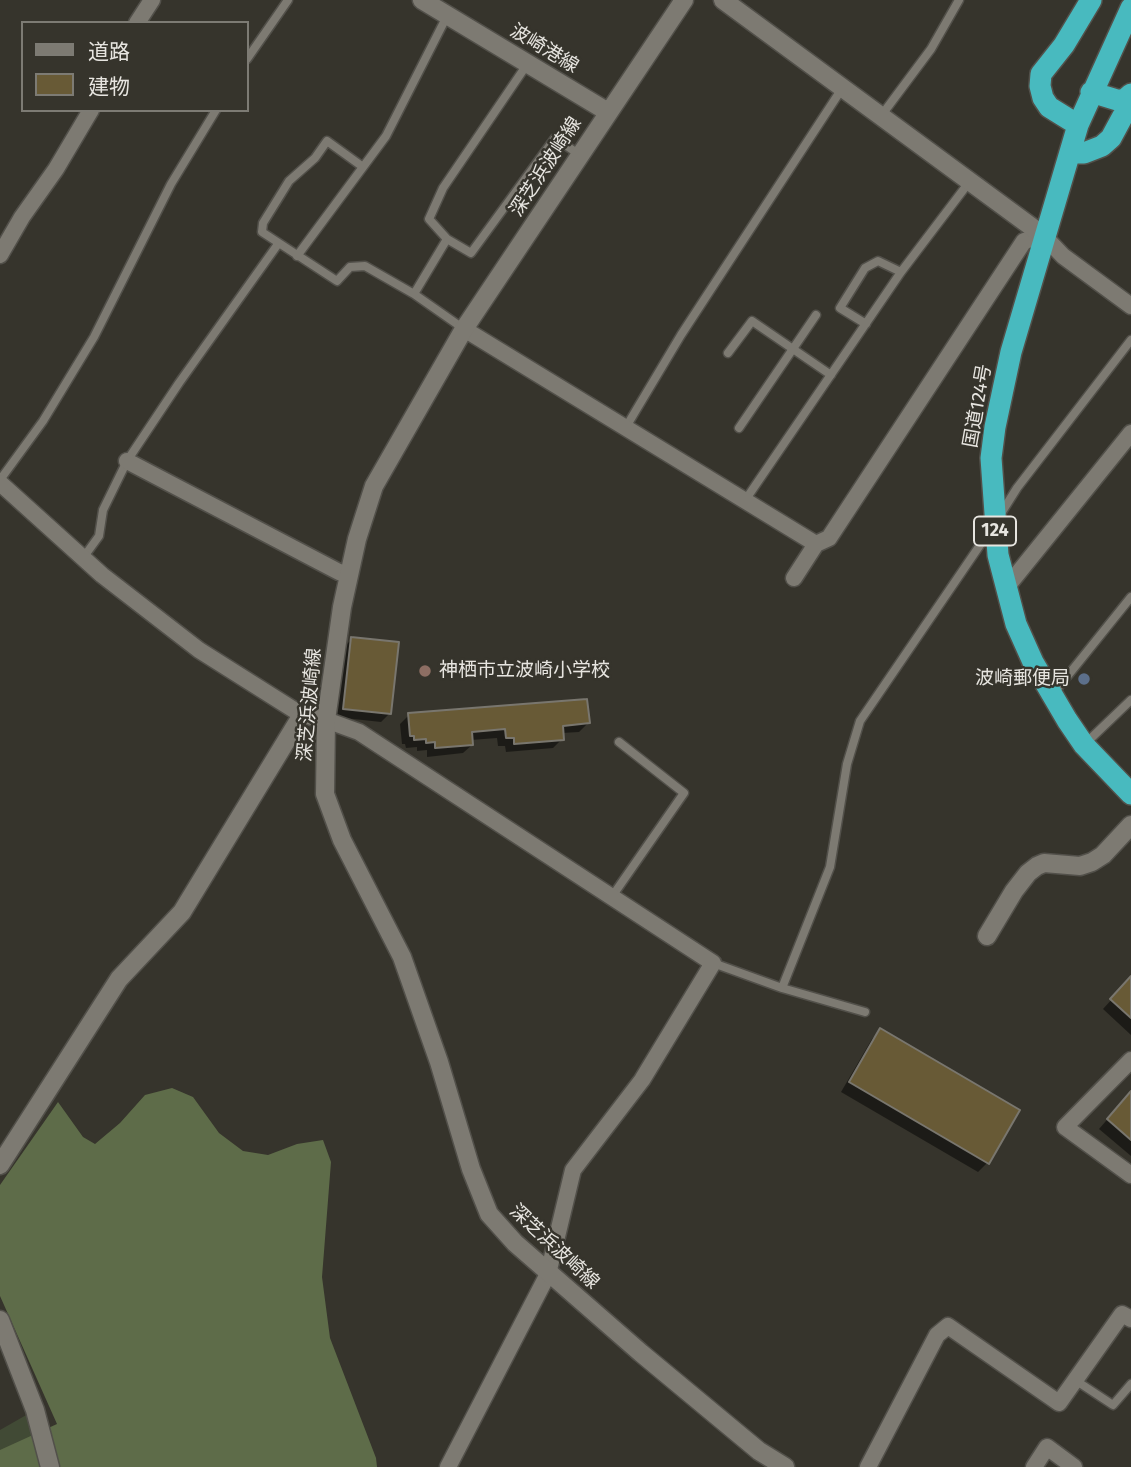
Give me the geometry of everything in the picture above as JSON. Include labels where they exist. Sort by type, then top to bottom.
[{"type":"highway","points":[[1078,125],[1049,107],[1040,86],[1041,74],[1071,35],[1091,0]]},
{"type":"highway","name":"国道124号","points":[[1130,790],[1084,745],[1051,696],[1016,624],[998,555],[991,458],[1011,352],[1078,125],[1131,8]]},
{"type":"highway","points":[[1091,92],[1117,100],[1124,100],[1131,94]]},
{"type":"highway","points":[[1070,153],[1084,153],[1102,146],[1111,138],[1131,101]]},
{"type":"main road","name":"波崎港線","points":[[422,0],[608,112]]},
{"type":"main road","name":"深芝浜波崎線","points":[[684,0],[464,329],[374,486],[357,539],[342,607],[326,720],[325,794],[342,840],[402,957],[439,1062],[471,1169],[489,1214],[548,1274],[759,1451],[785,1467]]},
{"type":"main road","points":[[723,0],[1044,236]]},
{"type":"main road","points":[[0,1166],[119,979],[182,912],[302,715]]},
{"type":"main road","points":[[987,936],[1014,891],[1037,866],[1044,863],[1080,866],[1092,862],[1131,825]]},
{"type":"main road","points":[[0,1320],[35,1410],[50,1467]]},
{"type":"street","points":[[138,21],[152,0]]},
{"type":"street","points":[[0,256],[90,112]]},
{"type":"street","points":[[794,578],[816,544],[830,538],[1024,241],[1044,236],[1063,256],[1131,306]]},
{"type":"street","points":[[464,329],[816,544]]},
{"type":"street","points":[[1006,588],[1131,433]]},
{"type":"street","points":[[127,461],[349,575]]},
{"type":"street","points":[[0,482],[83,558],[147,612],[199,650],[302,715],[359,732],[713,963],[642,1080],[573,1170],[548,1274],[448,1467]]},
{"type":"street","points":[[1131,1060],[1065,1127],[1131,1175]]},
{"type":"street","points":[[868,1467],[937,1335],[948,1326],[1059,1403],[1122,1314],[1131,1319]]},
{"type":"street","points":[[1034,1467],[1047,1447],[1074,1467]]},
{"type":"lane","points":[[248,59],[288,0]]},
{"type":"lane","points":[[881,116],[931,49],[959,0]]},
{"type":"lane","points":[[298,256],[386,136],[447,16]]},
{"type":"lane","points":[[528,63],[443,188],[429,219],[447,239],[471,253],[555,138],[580,155]]},
{"type":"lane","points":[[626,427],[681,335],[843,87]]},
{"type":"lane","points":[[0,482],[43,421],[93,337],[171,184],[215,112]]},
{"type":"lane","points":[[363,167],[327,141],[315,158],[289,181],[262,223],[262,232],[337,281],[350,267],[365,266],[414,294],[464,329]]},
{"type":"lane","points":[[744,502],[901,272],[970,181]]},
{"type":"lane","points":[[414,294],[447,239]]},
{"type":"lane","points":[[83,558],[99,536],[103,510],[127,461],[278,244]]},
{"type":"lane","points":[[866,324],[841,308],[865,268],[878,261],[901,272]]},
{"type":"lane","points":[[739,428],[816,315]]},
{"type":"lane","points":[[728,353],[752,321],[831,375]]},
{"type":"lane","points":[[782,988],[830,867],[847,764],[860,721],[1017,488],[1131,340]]},
{"type":"lane","points":[[1051,696],[1131,597]]},
{"type":"lane","points":[[1084,745],[1131,700]]},
{"type":"lane","points":[[611,898],[684,793],[619,742]]},
{"type":"lane","points":[[713,963],[782,988],[865,1012]]},
{"type":"lane","points":[[1075,1380],[1113,1405],[1131,1384]]},
{"type":"green space","points":[[172,1088],[193,1097],[219,1133],[243,1151],[268,1155],[297,1144],[323,1140],[331,1162],[322,1277],[330,1338],[376,1458],[377,1467],[0,1467],[0,1450],[57,1424],[0,1296],[0,1185],[58,1102],[83,1137],[95,1144],[120,1123],[145,1095]]},
{"type":"green space","points":[[35,1410],[49,1458],[0,1467],[0,1430]]},
{"type":"building","points":[[351,637],[399,642],[391,714],[343,709]]},
{"type":"building","points":[[587,699],[590,723],[563,726],[564,740],[514,744],[514,738],[506,738],[505,729],[472,732],[473,745],[435,748],[435,742],[426,743],[426,739],[414,740],[414,736],[410,736],[408,713]]},
{"type":"building","points":[[1131,976],[1131,1018],[1110,999]]},
{"type":"building","points":[[880,1028],[1020,1110],[989,1164],[849,1082]]},
{"type":"building","points":[[1131,1091],[1131,1140],[1107,1119]]},
{"type":"place","name":"神栖市立波崎小学校","points":[[425,671]]},
{"type":"place","name":"波崎郵便局","points":[[1084,679]]}]
